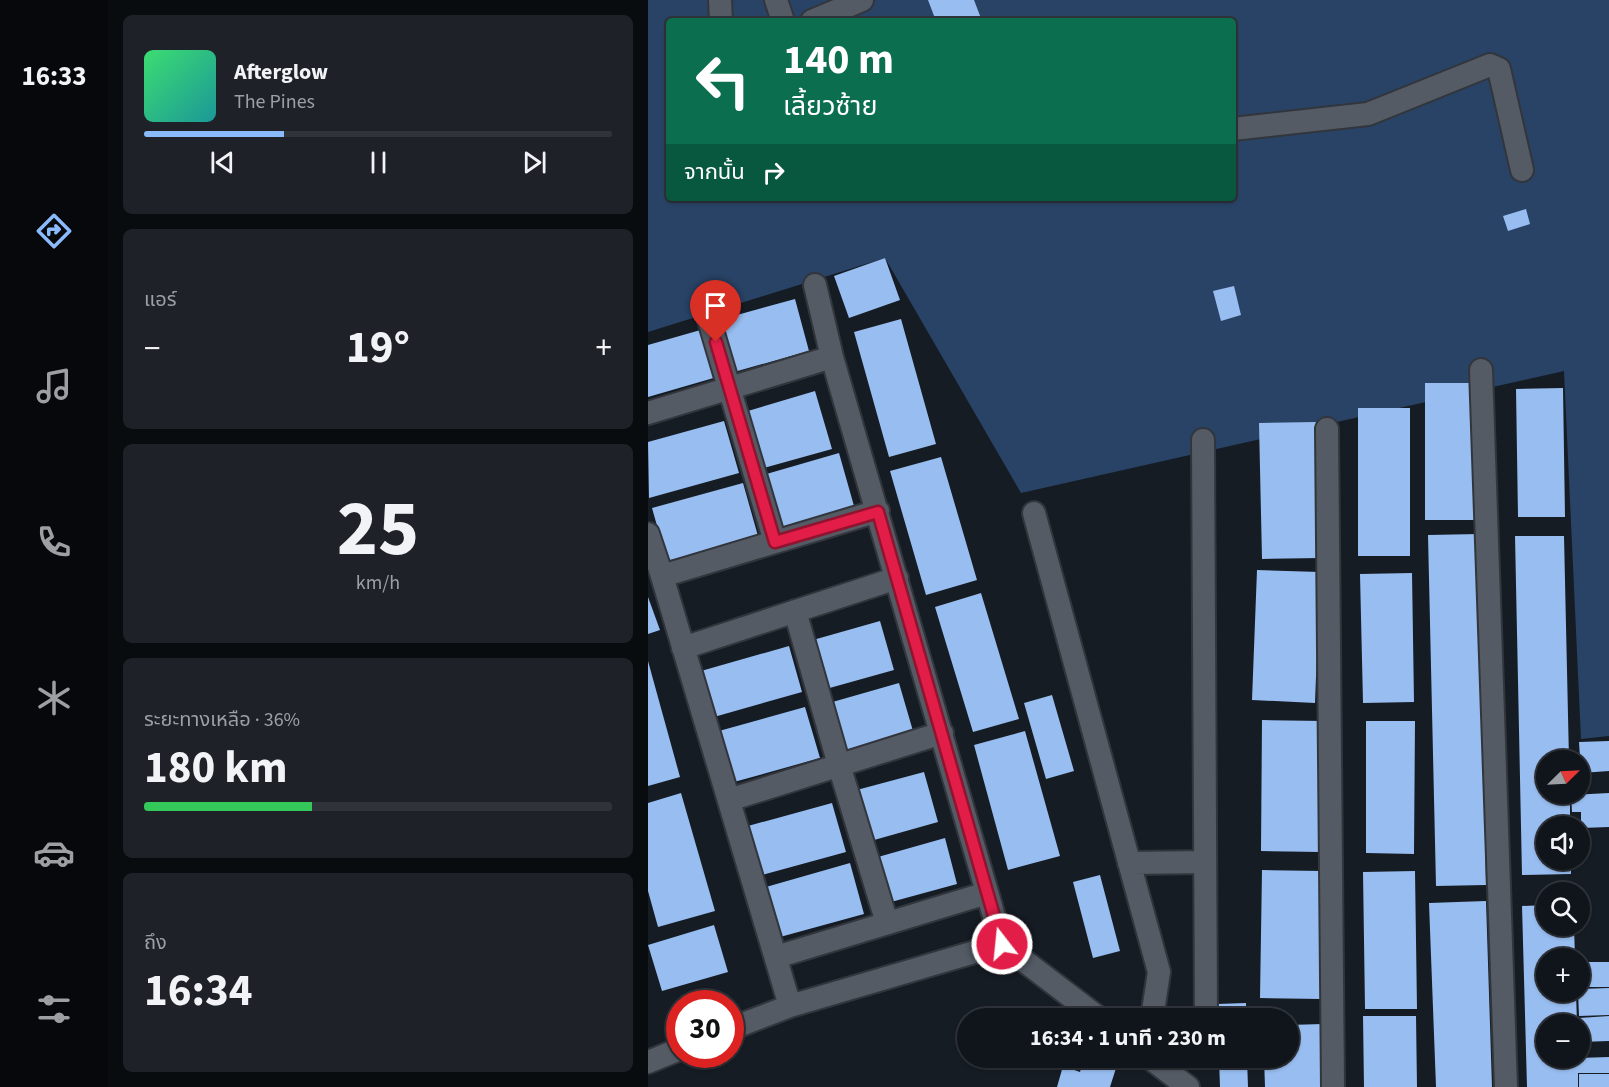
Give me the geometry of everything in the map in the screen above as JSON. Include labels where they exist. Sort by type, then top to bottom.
[{"type":"street","points":[[720,0],[721,18]]},
{"type":"street","points":[[776,0],[782,18]]},
{"type":"street","points":[[819,18],[862,0]]},
{"type":"street","points":[[1236,129],[1368,114],[1490,65],[1499,69],[1522,170]]},
{"type":"street","points":[[815,285],[832,357],[1002,944],[1086,1008]]},
{"type":"street","points":[[709,320],[775,542]]},
{"type":"street","points":[[648,413],[832,357]]},
{"type":"street","points":[[1480,370],[1506,1087]]},
{"type":"street","points":[[1327,429],[1333,1087]]},
{"type":"street","points":[[1203,440],[1206,1008]]},
{"type":"street","points":[[662,576],[878,512]]},
{"type":"street","points":[[1034,513],[1159,972],[1154,1008]]},
{"type":"street","points":[[648,534],[790,1006]]},
{"type":"street","points":[[683,648],[897,578]]},
{"type":"street","points":[[795,611],[887,923]]},
{"type":"street","points":[[729,800],[942,733]]},
{"type":"street","points":[[1129,863],[1205,862]]},
{"type":"street","points":[[776,957],[987,893]]},
{"type":"street","points":[[744,1024],[790,1006],[1002,944]]},
{"type":"street","points":[[648,1062],[666,1055]]},
{"type":"street","points":[[1163,1068],[1188,1087]]},
{"type":"shaded area","points":[[648,0],[1609,0],[1609,736],[1581,739],[1564,371],[1021,493],[885,258],[648,332]]},
{"type":"building","points":[[928,0],[974,0],[981,18],[935,18]]},
{"type":"building","points":[[1526,209],[1530,224],[1508,231],[1503,216]]},
{"type":"building","points":[[885,258],[900,300],[849,318],[834,276]]},
{"type":"building","points":[[1234,286],[1241,315],[1221,321],[1213,291]]},
{"type":"building","points":[[795,299],[809,351],[734,372],[719,320]]},
{"type":"building","points":[[901,319],[936,444],[889,457],[854,332]]},
{"type":"building","points":[[704,329],[717,377],[648,397],[648,345]]},
{"type":"building","points":[[1425,383],[1478,383],[1478,520],[1425,520]]},
{"type":"building","points":[[1563,388],[1565,517],[1518,517],[1516,389]]},
{"type":"building","points":[[815,391],[832,449],[757,470],[741,413]]},
{"type":"building","points":[[1358,408],[1410,408],[1410,556],[1358,556]]},
{"type":"building","points":[[724,421],[739,473],[649,498],[648,442]]},
{"type":"building","points":[[1316,422],[1319,558],[1262,559],[1259,423]]},
{"type":"building","points":[[839,453],[854,506],[778,528],[763,475]]},
{"type":"building","points":[[941,457],[977,580],[926,595],[890,471]]},
{"type":"building","points":[[743,483],[758,536],[667,561],[652,508]]},
{"type":"building","points":[[1479,534],[1486,885],[1436,886],[1428,535]]},
{"type":"building","points":[[1515,536],[1564,536],[1569,750],[1536,750],[1536,804],[1570,804],[1570,816],[1536,816],[1536,870],[1571,870],[1571,874],[1522,875]]},
{"type":"building","points":[[1257,570],[1320,572],[1315,703],[1252,700]]},
{"type":"building","points":[[1412,573],[1414,702],[1363,703],[1360,574]]},
{"type":"building","points":[[981,593],[1019,719],[973,732],[935,607]]},
{"type":"building","points":[[648,597],[660,630],[648,634]]},
{"type":"building","points":[[880,621],[894,670],[826,689],[813,640]]},
{"type":"building","points":[[789,646],[802,692],[714,717],[701,671]]},
{"type":"building","points":[[648,661],[680,777],[648,786]]},
{"type":"building","points":[[899,683],[913,731],[842,751],[829,703]]},
{"type":"building","points":[[1052,695],[1074,771],[1046,779],[1024,703]]},
{"type":"building","points":[[805,707],[820,758],[734,782],[719,731]]},
{"type":"building","points":[[1262,720],[1323,721],[1321,852],[1261,851]]},
{"type":"building","points":[[1366,721],[1415,721],[1414,854],[1366,853]]},
{"type":"building","points":[[1025,731],[1060,856],[1008,870],[974,745]]},
{"type":"building","points":[[1609,741],[1609,771],[1590,772],[1590,750],[1580,750],[1579,742]]},
{"type":"building","points":[[924,772],[938,822],[867,842],[853,791]]},
{"type":"building","points":[[681,793],[715,911],[658,927],[648,891],[648,803]]},
{"type":"building","points":[[1609,793],[1609,827],[1590,828],[1590,816],[1581,816],[1581,812],[1572,812],[1572,804],[1590,804],[1590,794]]},
{"type":"building","points":[[832,803],[846,852],[762,875],[748,826]]},
{"type":"building","points":[[945,838],[957,884],[891,902],[878,857]]},
{"type":"building","points":[[850,863],[864,914],[780,937],[766,887]]},
{"type":"building","points":[[1262,870],[1322,871],[1321,999],[1260,998]]},
{"type":"building","points":[[1415,871],[1417,1009],[1365,1009],[1363,872]]},
{"type":"building","points":[[1100,875],[1120,951],[1093,958],[1073,882]]},
{"type":"building","points":[[1486,901],[1492,1087],[1436,1087],[1429,903]]},
{"type":"building","points":[[1536,905],[1536,936],[1574,936],[1575,948],[1536,948],[1536,1002],[1576,1002],[1577,1014],[1536,1014],[1536,1068],[1590,1068],[1590,1058],[1609,1057],[1609,1073],[1578,1073],[1578,1087],[1527,1087],[1522,906]]},
{"type":"building","points":[[714,925],[728,972],[662,991],[648,945]]},
{"type":"building","points":[[1590,962],[1609,962],[1609,987],[1590,987]]},
{"type":"building","points":[[1609,988],[1609,1015],[1579,1014],[1578,1002],[1590,1002],[1590,989]]},
{"type":"building","points":[[1246,1003],[1246,1008],[1217,1008],[1217,1004]]},
{"type":"building","points":[[1363,1016],[1416,1016],[1417,1087],[1364,1087]]},
{"type":"building","points":[[1609,1016],[1609,1041],[1590,1042],[1590,1017]]},
{"type":"building","points":[[1323,1024],[1325,1087],[1265,1087],[1264,1068],[1299,1068],[1299,1025]]},
{"type":"building","points":[[1062,1068],[1080,1072],[1081,1068],[1116,1068],[1110,1087],[1057,1087]]},
{"type":"building","points":[[1219,1068],[1247,1068],[1248,1087],[1220,1087]]},
{"type":"building","points":[[1579,1074],[1609,1074],[1609,1087],[1579,1087]]},
{"type":"route","points":[[716,342],[775,542],[878,512],[1002,944]]}]
